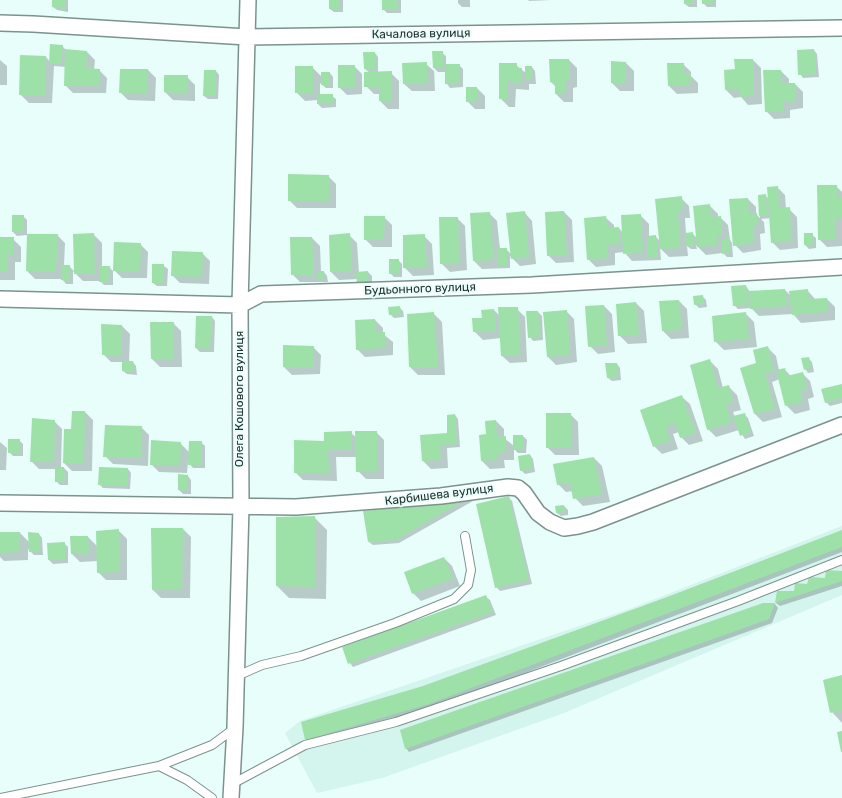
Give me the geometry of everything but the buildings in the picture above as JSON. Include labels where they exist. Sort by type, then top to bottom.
[{"type":"street","name":"Олега Кошового вулиця","points":[[232,791],[241,506],[240,305],[248,0]]},
{"type":"street","name":"Качалова вулиця","points":[[0,23],[247,37],[842,28]]},
{"type":"street","name":"Будьонного вулиця","points":[[0,299],[240,305],[261,294],[532,286],[842,267]]},
{"type":"street","name":"Карбишева вулиця","points":[[0,503],[296,507],[378,502],[508,487],[518,488],[524,493],[538,513],[550,522],[564,528],[578,526],[610,515],[842,425]]},
{"type":"lane","points":[[236,676],[262,665],[301,656],[395,623],[454,599],[468,585],[471,570],[464,536]]},
{"type":"lane","points":[[232,791],[306,745],[396,722],[542,672],[738,601],[842,560]]},
{"type":"lane","points":[[0,798],[159,766],[212,745],[235,727]]},
{"type":"lane","points":[[159,766],[187,780],[212,798]]},
{"type":"shaded area","points":[[842,526],[842,595],[564,713],[382,778],[317,793],[285,733],[300,721],[632,608]]}]
